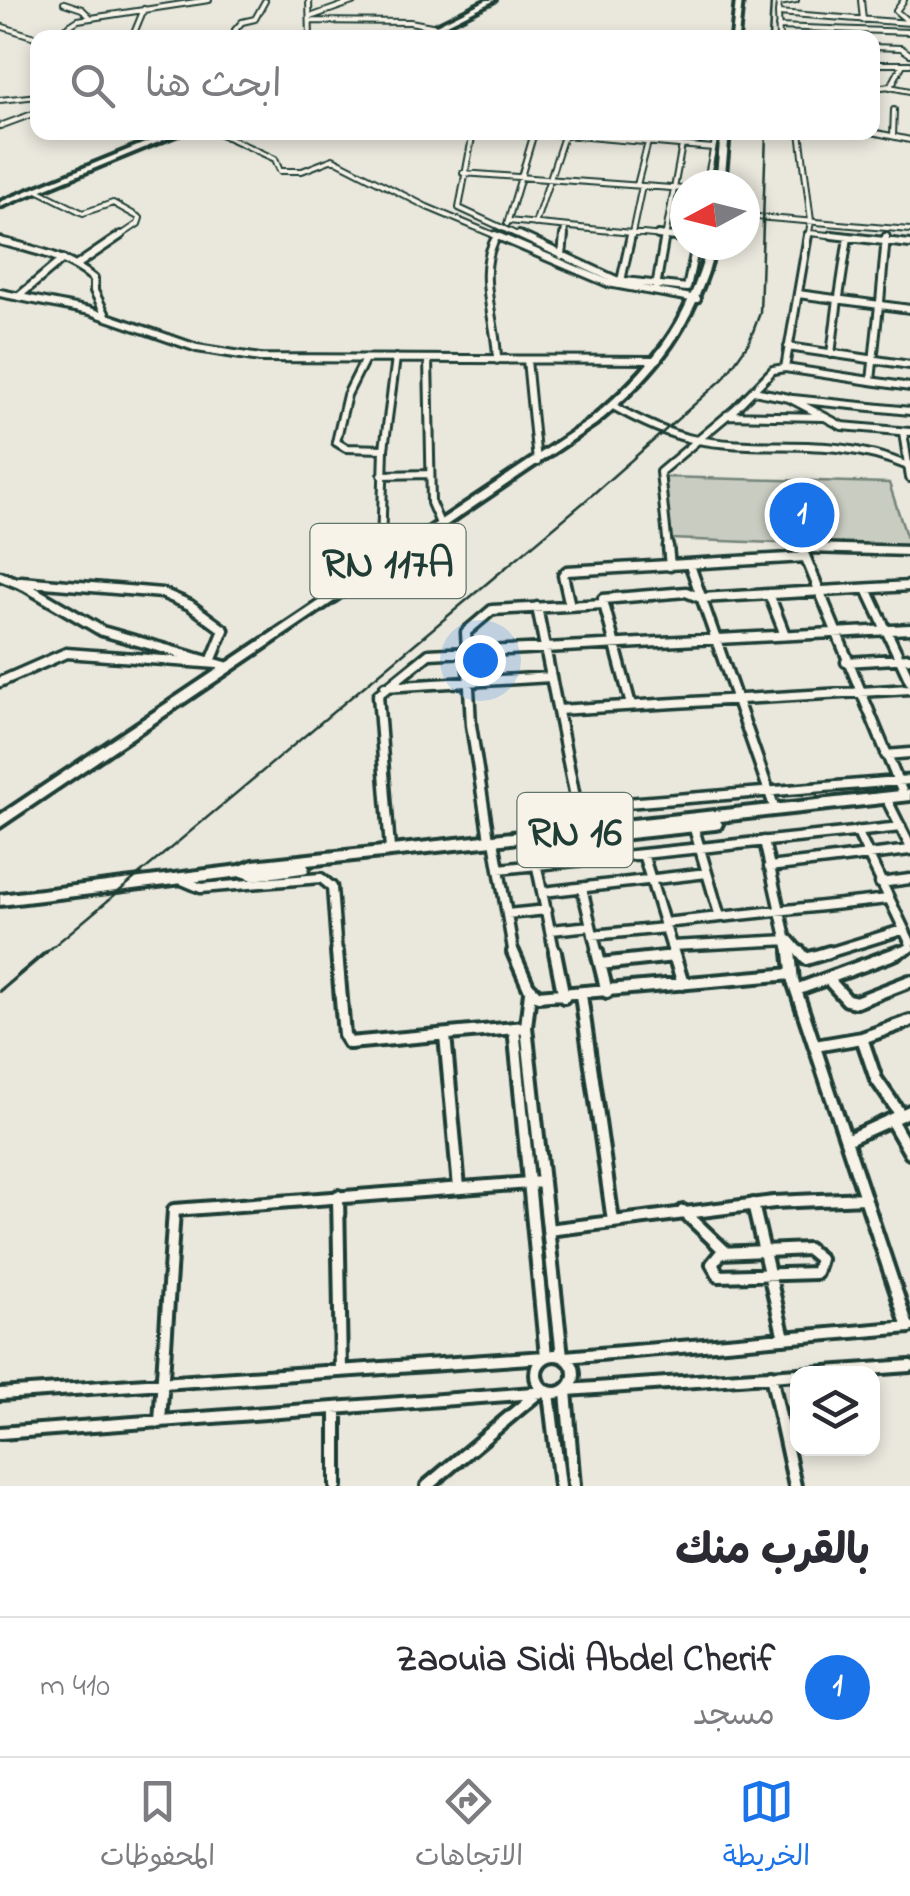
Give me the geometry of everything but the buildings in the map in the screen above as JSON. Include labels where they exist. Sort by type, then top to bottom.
[{"type":"main road","points":[[430,30],[492,0]]},
{"type":"main road","points":[[736,30],[739,0]]},
{"type":"main road","points":[[0,205],[160,140]]},
{"type":"main road","points":[[721,170],[722,140]]},
{"type":"main road","name":"RN 117A","points":[[0,822],[225,666],[442,526],[613,406],[658,360],[697,300],[708,260]]},
{"type":"main road","name":"RN 16","points":[[241,871],[253,875],[582,830],[889,804],[908,798]]},
{"type":"main road","name":"RN 16","points":[[0,900],[241,871],[253,866],[390,848],[532,843],[776,809],[908,798]]},
{"type":"street","points":[[61,30],[75,21],[209,0]]},
{"type":"street","points":[[309,0],[310,30]]},
{"type":"street","points":[[310,19],[358,0]]},
{"type":"street","points":[[778,30],[780,1],[796,0]]},
{"type":"street","points":[[862,0],[862,20]]},
{"type":"street","points":[[906,0],[896,11],[910,23]]},
{"type":"street","points":[[235,30],[240,23],[255,19],[265,2]]},
{"type":"street","points":[[64,3],[83,9],[91,18]]},
{"type":"street","points":[[135,30],[144,9]]},
{"type":"street","points":[[778,13],[910,23]]},
{"type":"street","points":[[310,19],[410,22],[437,27]]},
{"type":"street","points":[[0,26],[30,36]]},
{"type":"street","points":[[778,27],[870,30]]},
{"type":"street","points":[[880,30],[910,32]]},
{"type":"street","points":[[880,44],[910,54]]},
{"type":"street","points":[[880,64],[906,64]]},
{"type":"street","points":[[888,87],[906,64]]},
{"type":"street","points":[[880,88],[910,91]]},
{"type":"street","points":[[0,100],[30,97]]},
{"type":"street","points":[[893,136],[894,110]]},
{"type":"street","points":[[0,126],[30,115]]},
{"type":"street","points":[[880,134],[910,140]]},
{"type":"street","points":[[234,140],[278,160],[282,172],[302,171],[333,159],[419,203],[614,285],[697,300]]},
{"type":"street","points":[[471,140],[459,208],[621,281],[688,287],[693,260]]},
{"type":"street","points":[[505,230],[530,140]]},
{"type":"street","points":[[535,224],[563,140]]},
{"type":"street","points":[[620,140],[712,148]]},
{"type":"street","points":[[708,170],[712,148],[718,140]]},
{"type":"street","points":[[785,368],[811,221],[801,140]]},
{"type":"street","points":[[621,281],[648,142]]},
{"type":"street","points":[[677,170],[682,145]]},
{"type":"street","points":[[463,174],[670,188]]},
{"type":"street","points":[[37,190],[83,213],[115,203],[140,218],[138,224],[77,265]]},
{"type":"street","points":[[656,287],[670,209]]},
{"type":"street","points":[[760,217],[910,230]]},
{"type":"street","points":[[508,222],[670,236]]},
{"type":"street","points":[[562,256],[565,227]]},
{"type":"street","points":[[871,381],[887,228]]},
{"type":"street","points":[[810,232],[910,244]]},
{"type":"street","points":[[497,236],[489,246],[488,282],[497,360]]},
{"type":"street","points":[[831,354],[848,237]]},
{"type":"street","points":[[0,241],[77,265],[94,279],[94,291],[107,317]]},
{"type":"street","points":[[19,296],[63,259]]},
{"type":"street","points":[[0,293],[107,317],[192,346],[248,356],[658,360]]},
{"type":"street","points":[[798,293],[910,307]]},
{"type":"street","points":[[788,347],[910,365]]},
{"type":"street","points":[[381,566],[382,475],[396,358]]},
{"type":"street","points":[[365,359],[347,395],[336,442],[343,448],[384,449]]},
{"type":"street","points":[[428,359],[432,508],[442,526]]},
{"type":"street","points":[[526,360],[536,462]]},
{"type":"street","points":[[670,566],[660,473],[773,370],[785,368],[910,387]]},
{"type":"street","points":[[754,391],[910,411]]},
{"type":"street","points":[[789,398],[845,427],[907,432],[910,478]]},
{"type":"street","points":[[613,406],[666,431],[697,440],[849,445],[875,450],[908,466]]},
{"type":"street","points":[[728,415],[824,418]]},
{"type":"street","points":[[382,475],[430,474]]},
{"type":"street","points":[[908,798],[859,693],[803,550],[910,550]]},
{"type":"street","points":[[570,606],[565,572],[804,557]]},
{"type":"street","points":[[690,565],[776,809]]},
{"type":"street","points":[[0,576],[21,582],[168,595],[224,630],[212,659]]},
{"type":"street","points":[[21,582],[52,606],[101,630],[212,659],[225,666]]},
{"type":"street","points":[[631,705],[603,599],[686,592],[701,598],[910,586]]},
{"type":"street","points":[[867,589],[910,681]]},
{"type":"street","points":[[770,594],[784,635]]},
{"type":"street","points":[[560,1486],[545,1392],[536,1378],[537,1366],[546,1356],[536,1183],[520,1028],[530,992],[515,957],[471,726],[466,629],[487,612],[604,604]]},
{"type":"street","points":[[537,607],[582,830]]},
{"type":"street","points":[[390,848],[378,696],[384,687],[430,653],[910,629]]},
{"type":"street","points":[[0,682],[66,653],[225,666]]},
{"type":"street","points":[[846,662],[910,658]]},
{"type":"street","points":[[384,687],[551,676]]},
{"type":"street","points":[[558,710],[910,689]]},
{"type":"street","points":[[886,754],[910,753]]},
{"type":"street","points":[[577,807],[910,780]]},
{"type":"street","points":[[769,867],[910,848],[889,804]]},
{"type":"street","points":[[692,822],[720,917]]},
{"type":"street","points":[[500,869],[901,827]]},
{"type":"street","points":[[796,990],[910,945],[857,831]]},
{"type":"street","points":[[0,1394],[564,1357],[909,1327],[796,990],[789,940],[764,840]]},
{"type":"street","points":[[532,843],[564,996]]},
{"type":"street","points":[[642,854],[683,984]]},
{"type":"street","points":[[543,892],[706,873]]},
{"type":"street","points":[[180,879],[201,888],[310,878],[328,882],[345,1040],[357,1044],[520,1028]]},
{"type":"street","points":[[880,882],[910,879]]},
{"type":"street","points":[[582,888],[606,992]]},
{"type":"street","points":[[550,930],[664,925],[888,899]]},
{"type":"street","points":[[508,914],[546,910]]},
{"type":"street","points":[[789,940],[806,959],[902,930]]},
{"type":"street","points":[[600,964],[789,940]]},
{"type":"street","points":[[530,992],[538,996],[582,995],[792,974]]},
{"type":"street","points":[[828,979],[846,1000],[856,1002],[910,981]]},
{"type":"street","points":[[582,995],[614,1221]]},
{"type":"street","points":[[815,1046],[862,1038],[910,1021]]},
{"type":"street","points":[[446,1035],[459,1188]]},
{"type":"street","points":[[862,1038],[876,1079],[900,1115],[910,1154]]},
{"type":"street","points":[[846,1140],[900,1115]]},
{"type":"street","points":[[160,1422],[174,1210],[536,1183]]},
{"type":"street","points":[[536,1183],[548,1230],[564,1357],[574,1373],[566,1390],[574,1486]]},
{"type":"street","points":[[338,1196],[340,1371]]},
{"type":"street","points":[[548,1230],[683,1211],[865,1198]]},
{"type":"street","points":[[753,1204],[784,1338]]},
{"type":"street","points":[[683,1211],[726,1252]]},
{"type":"street","points":[[808,1250],[820,1259],[816,1272],[769,1276],[719,1276],[712,1264],[715,1257],[726,1252],[764,1251],[808,1250]]},
{"type":"street","points":[[880,1368],[910,1366]]},
{"type":"street","points":[[0,1432],[790,1374]]},
{"type":"street","points":[[771,1375],[794,1486]]},
{"type":"street","points":[[427,1486],[545,1392]]},
{"type":"street","points":[[336,1408],[336,1486]]},
{"type":"shaded area","points":[[663,477],[889,483],[910,548],[670,539]]},
{"type":"railway","points":[[769,30],[771,0]]},
{"type":"railway","points":[[43,955],[584,502],[723,379],[749,342],[760,313],[766,140]]},
{"type":"railway","points":[[0,991],[46,952]]},
{"type":"place","name":"Zaouia Sidi Abdel Cherif","points":[[802,515]]}]
